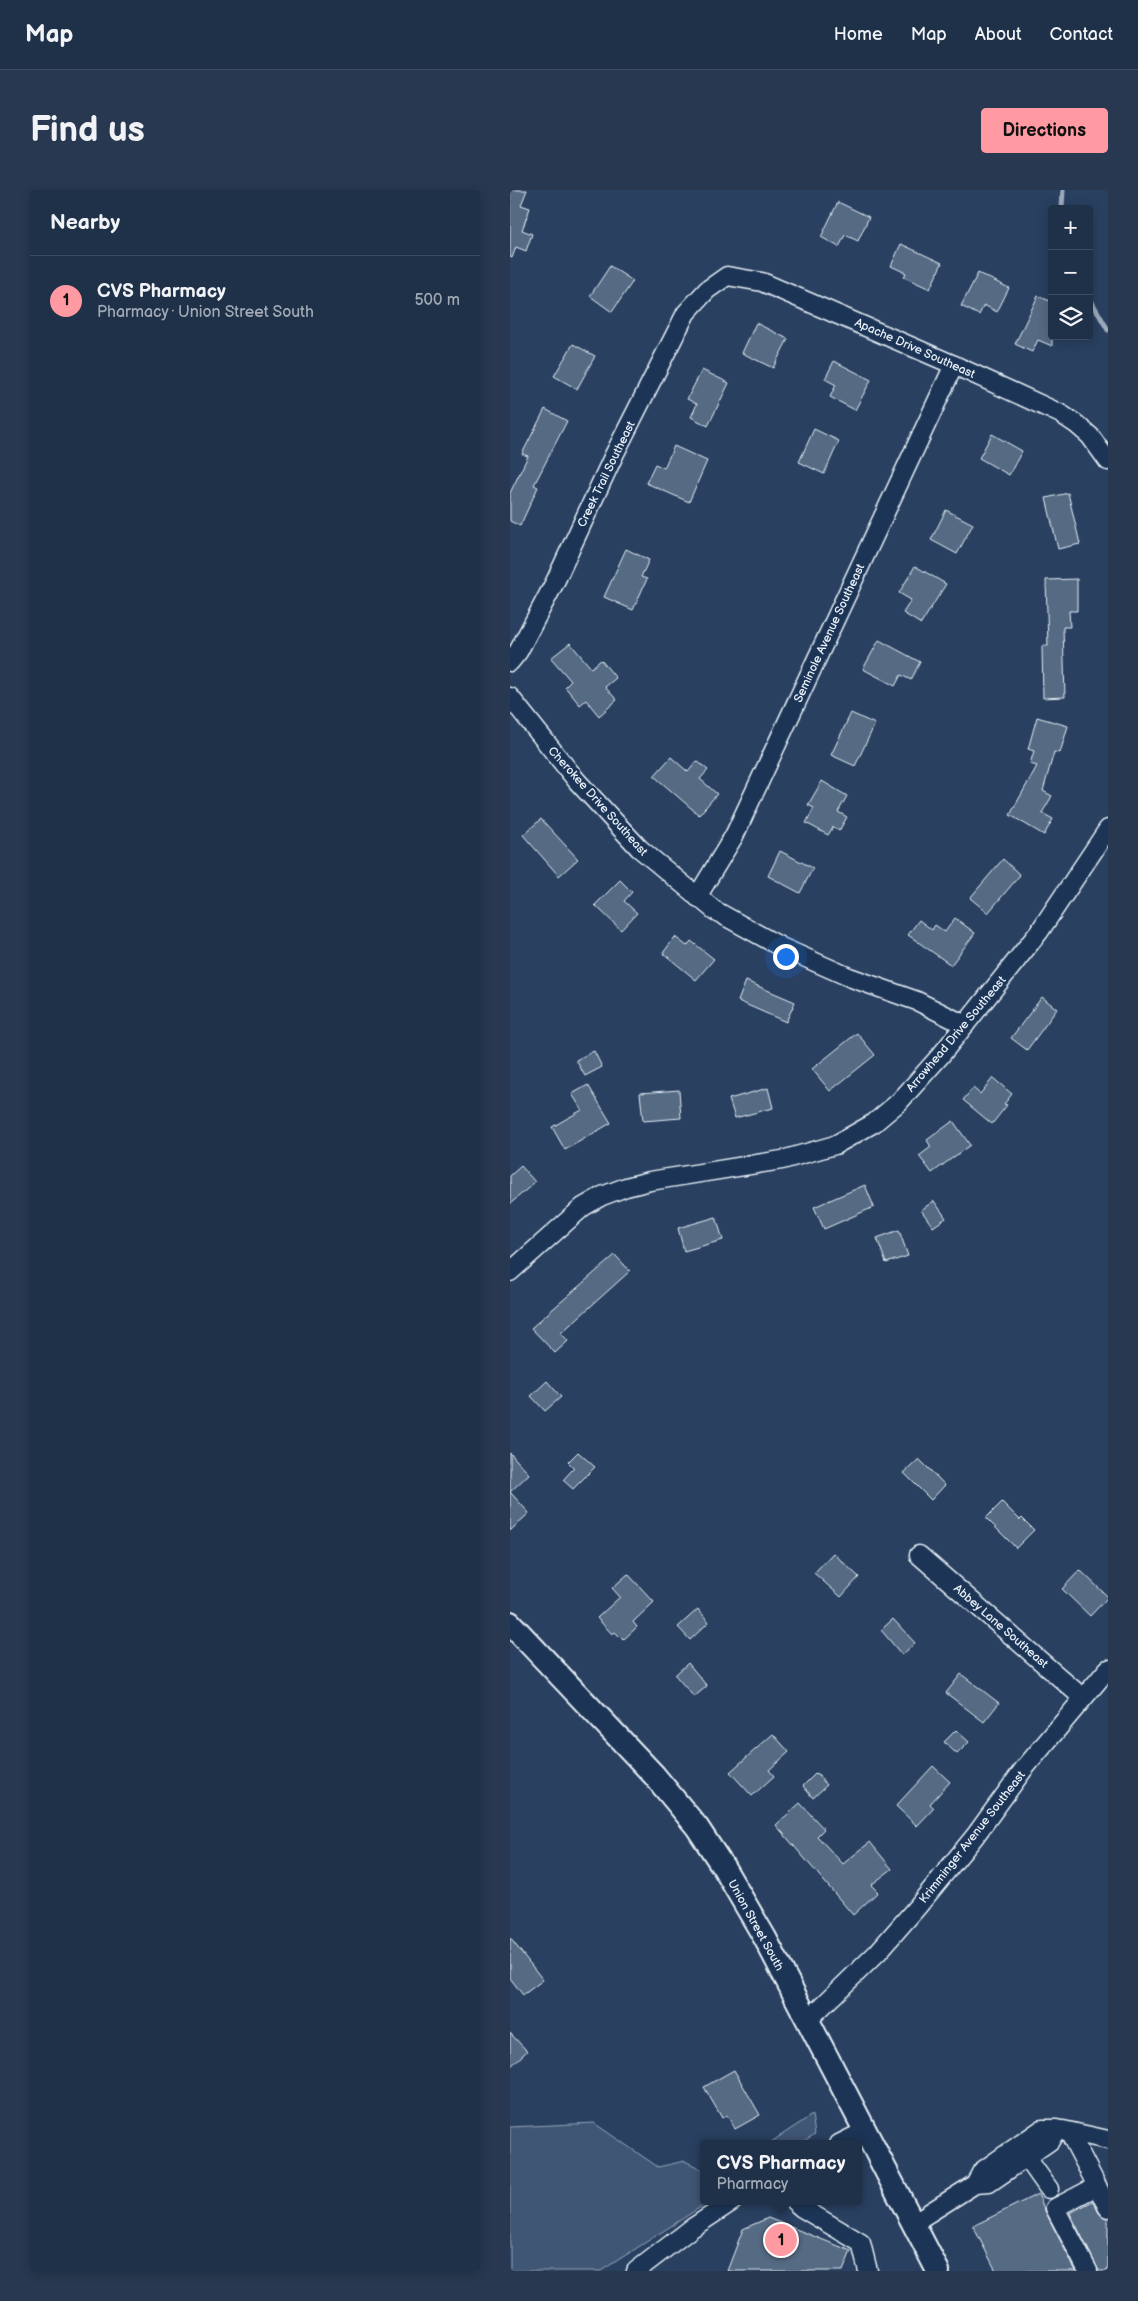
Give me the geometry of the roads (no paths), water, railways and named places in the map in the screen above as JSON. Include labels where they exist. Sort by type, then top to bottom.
[{"type":"main road","name":"Union Street South","points":[[510,1623],[654,1775],[697,1827],[724,1868],[765,1938],[938,2271]]},
{"type":"street","name":"Apache Drive Southeast","points":[[707,290],[727,276],[762,282],[1033,400],[1068,419],[1090,436],[1108,461]]},
{"type":"street","name":"Creek Trail Southeast","points":[[510,662],[518,652],[555,582],[614,455],[686,313],[707,290]]},
{"type":"street","name":"Seminole Avenue Southeast","points":[[697,897],[734,836],[954,365]]},
{"type":"street","name":"Cherokee Drive Southeast","points":[[510,697],[577,781],[632,841],[714,910],[781,947],[849,977],[917,1001],[964,1025]]},
{"type":"street","name":"Arrowhead Drive Southeast","points":[[510,1272],[583,1207],[626,1187],[650,1181],[782,1160],[835,1144],[874,1123],[899,1102],[942,1055],[1039,932],[1108,830]]},
{"type":"street","name":"Abbey Lane Southeast","points":[[919,1554],[1083,1698]]},
{"type":"street","name":"Krimminger Avenue Southeast","points":[[808,2020],[878,1952],[918,1906],[975,1836],[1023,1770],[1108,1669]]},
{"type":"street","points":[[1063,2130],[1108,2140]]},
{"type":"street","points":[[913,2223],[975,2184],[988,2184],[1023,2151],[1050,2141],[1063,2130]]},
{"type":"street","points":[[1063,2130],[1108,2208]]},
{"type":"street","points":[[847,2140],[865,2131]]},
{"type":"street","points":[[1023,2151],[1049,2189]]},
{"type":"street","points":[[1088,2271],[1055,2208],[1097,2186]]},
{"type":"street","points":[[649,2268],[692,2228],[727,2205]]},
{"type":"street","points":[[799,2205],[860,2243],[868,2271]]},
{"type":"waterway","points":[[1062,205],[1063,190]]},
{"type":"waterway","points":[[1093,304],[1108,330]]},
{"type":"place","name":"CVS Pharmacy","points":[[781,2240]]}]
